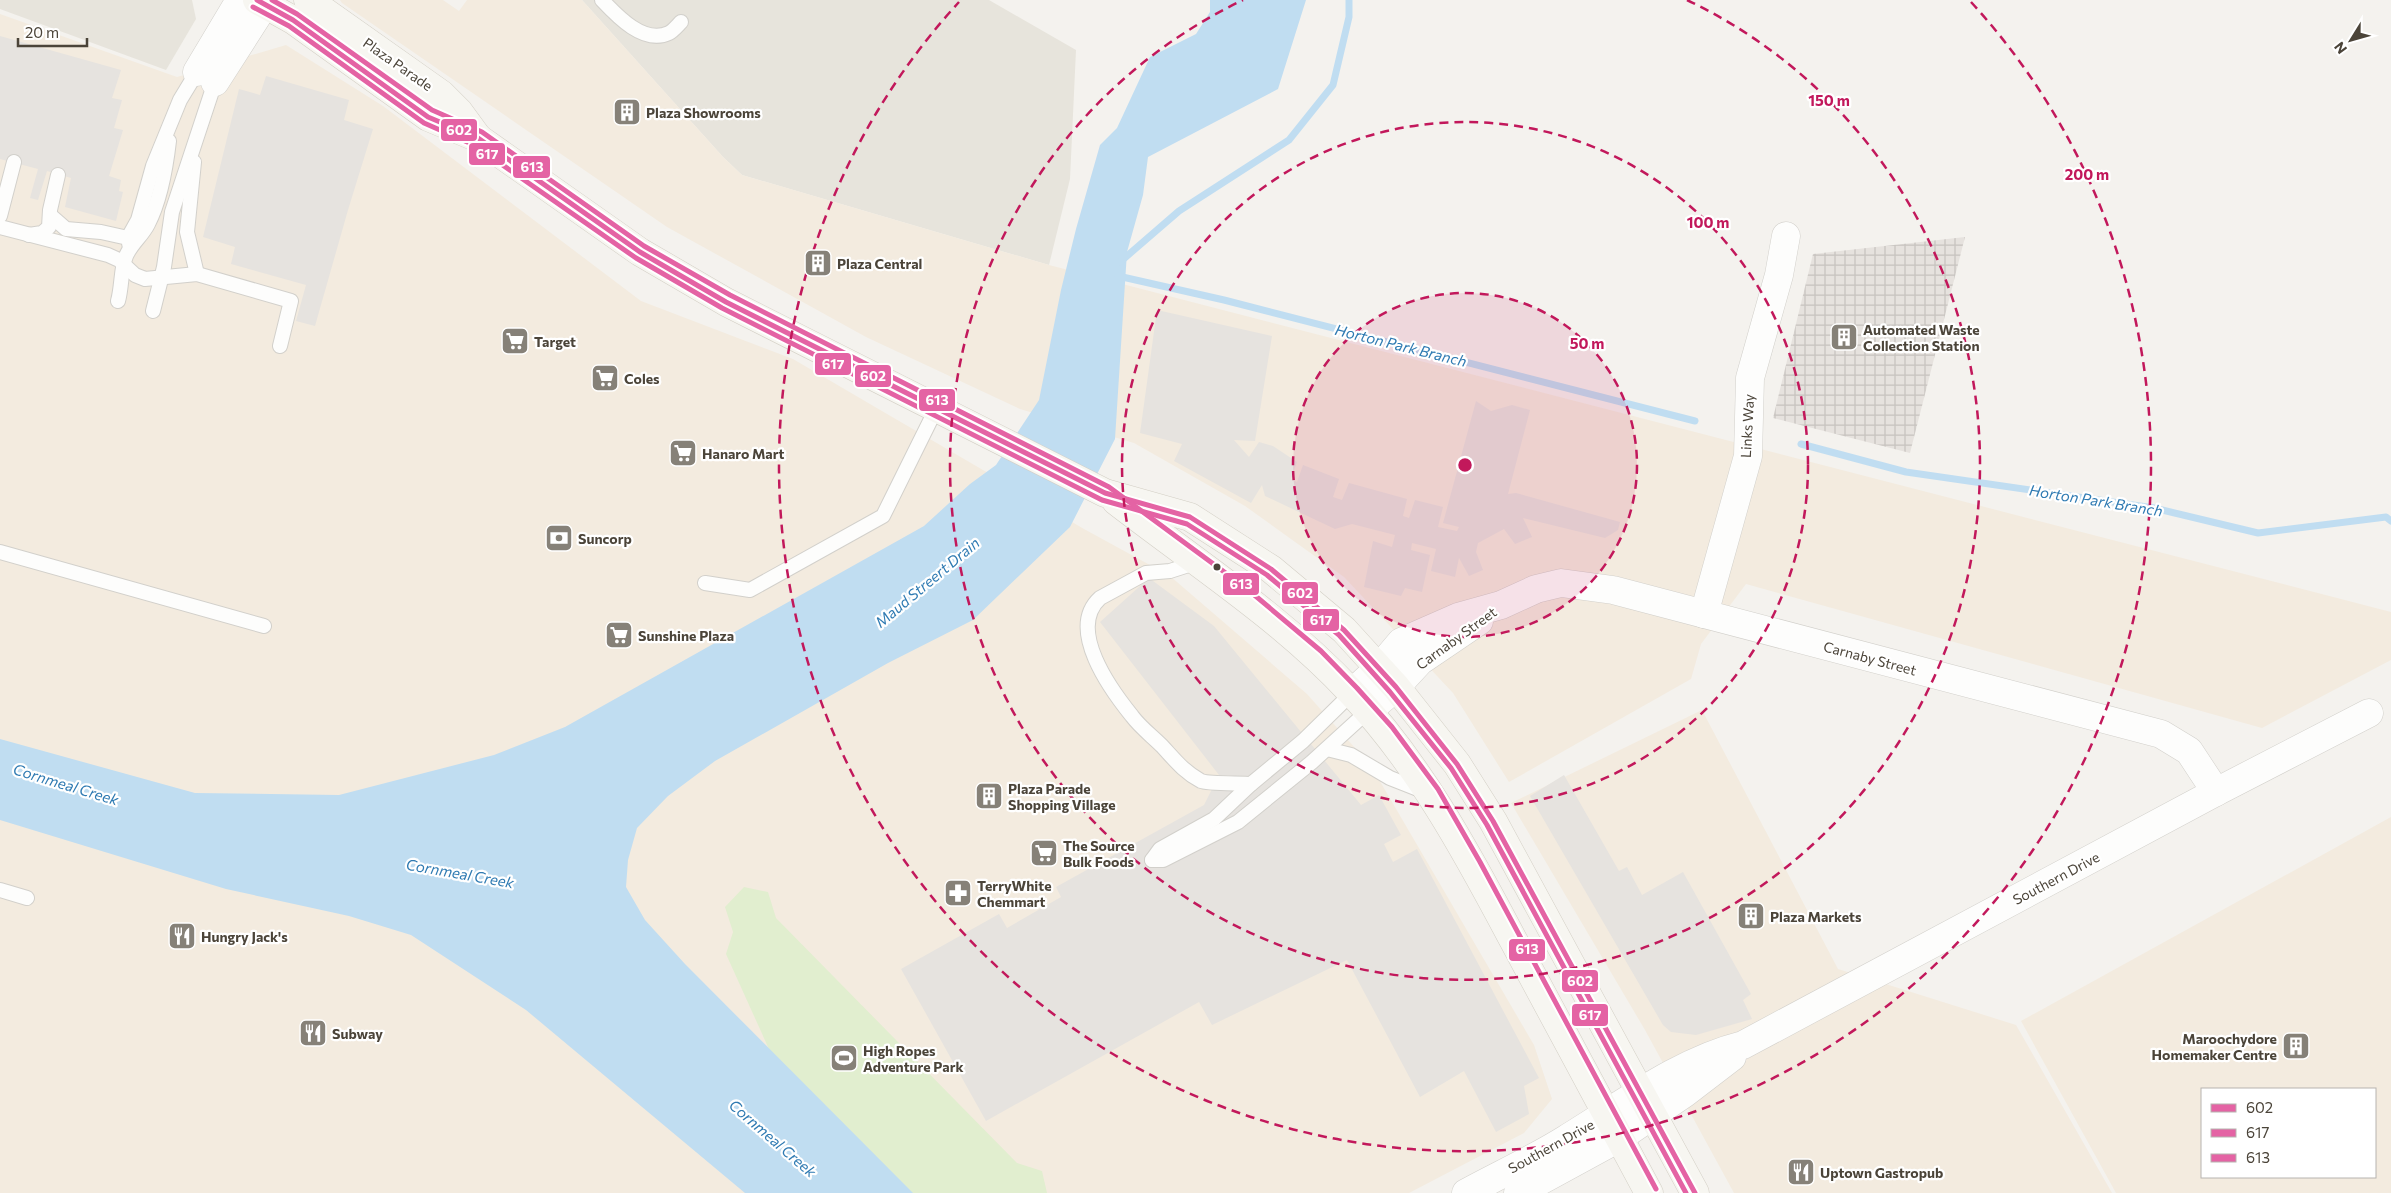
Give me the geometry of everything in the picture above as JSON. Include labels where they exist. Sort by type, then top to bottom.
[{"type":"main road","name":"Plaza Parade","points":[[308,0],[441,94],[459,112],[478,138]]},
{"type":"main road","name":"Plaza Parade","points":[[257,1],[293,20],[428,117],[449,128],[478,138],[640,252],[685,279],[726,302],[938,407],[1105,493],[1242,594],[1290,634],[1360,702],[1431,793],[1473,866],[1650,1193]]},
{"type":"main road","name":"Plaza Parade","points":[[1105,493],[1190,517],[1239,548],[1271,569],[1344,630],[1387,678],[1457,764],[1493,821],[1696,1193]]},
{"type":"street","points":[[206,77],[257,1]]},
{"type":"street","name":"Links Way","points":[[1704,614],[1748,456],[1750,378],[1779,275],[1786,236]]},
{"type":"street","name":"Carnaby Street","points":[[1360,702],[1387,678],[1401,642],[1458,617],[1501,605],[1536,589],[1561,583],[1613,590],[2161,734],[2190,751],[2216,792]]},
{"type":"street","name":"Southern Drive","points":[[1518,1193],[1619,1138],[1679,1070],[1721,1051],[1743,1045],[2216,792],[2369,713]]},
{"type":"street","name":"Southern Drive","points":[[1466,1193],[1559,1144],[1607,1114],[1648,1104]]},
{"type":"lane","points":[[602,0],[623,20],[639,31],[653,35],[670,33],[681,22]]},
{"type":"lane","points":[[197,274],[188,244],[186,226],[206,77]]},
{"type":"lane","points":[[118,301],[122,287],[123,264],[153,166],[170,129],[180,100],[206,77]]},
{"type":"lane","points":[[153,310],[162,277],[172,212],[200,128]]},
{"type":"lane","points":[[0,209],[14,162]]},
{"type":"lane","points":[[28,235],[46,230],[50,225],[58,175]]},
{"type":"lane","points":[[50,216],[66,229],[101,232],[129,243]]},
{"type":"lane","points":[[0,227],[108,255],[123,264],[135,275],[145,278],[197,274],[291,301],[280,346]]},
{"type":"lane","points":[[705,584],[750,590],[883,516],[938,407]]},
{"type":"lane","points":[[0,552],[264,626]]},
{"type":"lane","points":[[1198,562],[1170,571],[1146,573],[1100,598],[1095,603],[1089,619],[1088,635],[1091,650],[1096,663],[1132,717],[1163,747],[1178,766],[1204,782],[1251,784]]},
{"type":"lane","points":[[1360,702],[1327,749],[1238,822],[1163,860],[1152,860],[1160,849],[1214,819],[1251,784],[1303,741],[1360,702]]},
{"type":"lane","points":[[1327,749],[1351,755],[1390,778],[1431,793]]},
{"type":"lane","points":[[0,890],[27,898]]},
{"type":"shaded area","points":[[0,0],[192,0],[196,19],[166,70],[0,9]]},
{"type":"shaded area","points":[[340,0],[443,0],[459,11],[467,0],[582,0],[723,157],[742,175],[1049,265],[2391,612],[2391,660],[2262,728],[1746,584],[1701,644],[1691,679],[1509,782],[1453,693],[1344,577],[1245,506],[1134,443],[1020,409],[866,337],[667,227]]},
{"type":"shaded area","points":[[582,0],[989,0],[1076,50],[1070,179],[1049,265],[742,175],[723,157]]},
{"type":"shaded area","name":"Sunshine Plaza","points":[[0,14],[177,77],[286,45],[383,106],[641,301],[793,359],[1084,529],[1170,576],[1307,694],[1371,766],[1534,1045],[1552,1099],[1524,1133],[1409,1193],[0,1193]]},
{"type":"shaded area","points":[[0,36],[121,70],[112,98],[122,100],[114,128],[123,130],[109,176],[121,180],[119,191],[123,192],[116,221],[65,207],[71,178],[47,171],[38,200],[30,198],[38,169],[0,159]]},
{"type":"shaded area","points":[[266,76],[349,100],[344,120],[373,129],[315,326],[296,321],[306,285],[231,264],[235,247],[203,237],[239,89],[260,95]]},
{"type":"shaded area","points":[[1965,237],[1910,453],[1773,418],[1813,254]]},
{"type":"shaded area","points":[[1157,310],[1272,336],[1255,441],[1234,440],[1249,457],[1259,442],[1273,446],[1297,462],[1291,479],[1297,482],[1303,465],[1339,479],[1333,497],[1342,500],[1349,483],[1407,499],[1403,516],[1409,518],[1415,500],[1443,507],[1438,527],[1457,531],[1459,527],[1443,523],[1476,401],[1491,411],[1512,405],[1530,410],[1508,494],[1516,493],[1620,522],[1618,530],[1605,538],[1523,518],[1532,537],[1515,544],[1504,529],[1478,543],[1476,552],[1483,570],[1469,576],[1459,558],[1455,577],[1431,571],[1436,549],[1412,543],[1411,550],[1430,555],[1422,592],[1405,588],[1401,596],[1364,587],[1373,541],[1392,547],[1395,535],[1352,524],[1335,529],[1265,496],[1262,485],[1251,503],[1174,461],[1182,444],[1140,433]]},
{"type":"shaded area","points":[[1149,578],[1214,626],[1361,805],[1379,795],[1401,835],[1384,844],[1393,862],[1417,849],[1539,1078],[1524,1086],[1529,1114],[1496,1132],[1464,1071],[1420,1097],[1347,960],[1212,1025],[1199,1002],[986,1121],[901,969],[999,914],[1007,928],[1061,897],[1056,887],[1204,805],[1219,775],[1100,622]]},
{"type":"shaded area","points":[[1702,710],[1838,969],[2016,1025],[2112,1193],[1734,1193],[1645,1030],[1511,803]]},
{"type":"shaded area","points":[[1564,775],[1619,871],[1627,867],[1642,895],[1683,872],[1751,994],[1743,1000],[1752,1019],[1696,1035],[1671,1032],[1663,1025],[1530,796]]},
{"type":"shaded area","name":"Maroochydore Homemaker Centre","points":[[2391,817],[2391,1193],[2116,1193],[2021,1021]]},
{"type":"green space","name":"High Ropes Adventure Park","points":[[744,887],[768,892],[776,918],[1017,1163],[1042,1171],[1047,1193],[834,1193],[726,954],[733,932],[725,907]]},
{"type":"water","points":[[1210,0],[1306,0],[1278,89],[1148,157],[1143,195],[1127,252],[1115,439],[1070,527],[973,620],[888,663],[715,761],[668,796],[637,828],[628,860],[626,887],[645,920],[685,964],[913,1193],[745,1193],[526,1010],[411,935],[349,916],[226,889],[0,820],[0,739],[195,793],[339,795],[494,755],[565,727],[924,526],[970,484],[996,465],[1039,400],[1061,290],[1100,145],[1117,128],[1150,57],[1196,34],[1210,12]]},
{"type":"waterway","points":[[1120,262],[1179,211],[1289,140],[1333,85],[1349,17],[1349,0]]},
{"type":"waterway","name":"Horton Park Branch","points":[[1118,276],[1224,300],[1695,421]]},
{"type":"waterway","name":"Horton Park Branch","points":[[1801,444],[1906,472],[2154,508],[2258,533],[2386,517],[2391,521]]},
{"type":"transit line","name":"602","points":[[257,0],[293,20],[428,117],[478,138],[640,252],[726,302],[1105,493],[1190,517],[1271,569],[1344,630],[1396,687],[1457,764],[1493,821],[1695,1193]]},
{"type":"transit line","name":"613","points":[[272,0],[297,14],[432,110],[482,132],[644,246],[730,295],[1109,487],[1246,588],[1321,651],[1392,727],[1438,789],[1480,862],[1656,1189]]},
{"type":"transit line","name":"617","points":[[253,7],[289,26],[424,123],[474,145],[636,258],[722,308],[1102,500],[1187,524],[1267,575],[1339,635],[1390,692],[1451,768],[1487,825],[1686,1193]]},
{"type":"place","name":"Plaza Showrooms","points":[[627,112]]},
{"type":"place","name":"Plaza Central","points":[[818,263]]},
{"type":"place","name":"Automated Waste Collection Station","points":[[1844,337]]},
{"type":"place","name":"Target","points":[[515,341]]},
{"type":"place","name":"Coles","points":[[605,378]]},
{"type":"place","name":"Hanaro Mart","points":[[683,453]]},
{"type":"place","name":"Suncorp","points":[[559,538]]},
{"type":"place","name":"Sunshine Plaza","points":[[619,635]]},
{"type":"place","name":"Plaza Parade Shopping Village","points":[[989,796]]},
{"type":"place","name":"The Source Bulk Foods","points":[[1044,853]]},
{"type":"place","name":"TerryWhite Chemmart","points":[[958,893]]},
{"type":"place","name":"Plaza Markets","points":[[1751,916]]},
{"type":"place","name":"Hungry Jack's","points":[[182,936]]},
{"type":"place","name":"Subway","points":[[313,1033]]},
{"type":"place","name":"Maroochydore Homemaker Centre","points":[[2296,1046]]},
{"type":"place","name":"High Ropes Adventure Park","points":[[844,1058]]},
{"type":"place","name":"Uptown Gastropub","points":[[1801,1172]]},
{"type":"water label","name":"Maud Streert Drain","points":[[927,582]]},
{"type":"water label","name":"Cornmeal Creek","points":[[66,784]]},
{"type":"water label","name":"Cornmeal Creek","points":[[460,873]]},
{"type":"water label","name":"Cornmeal Creek","points":[[773,1138]]}]
